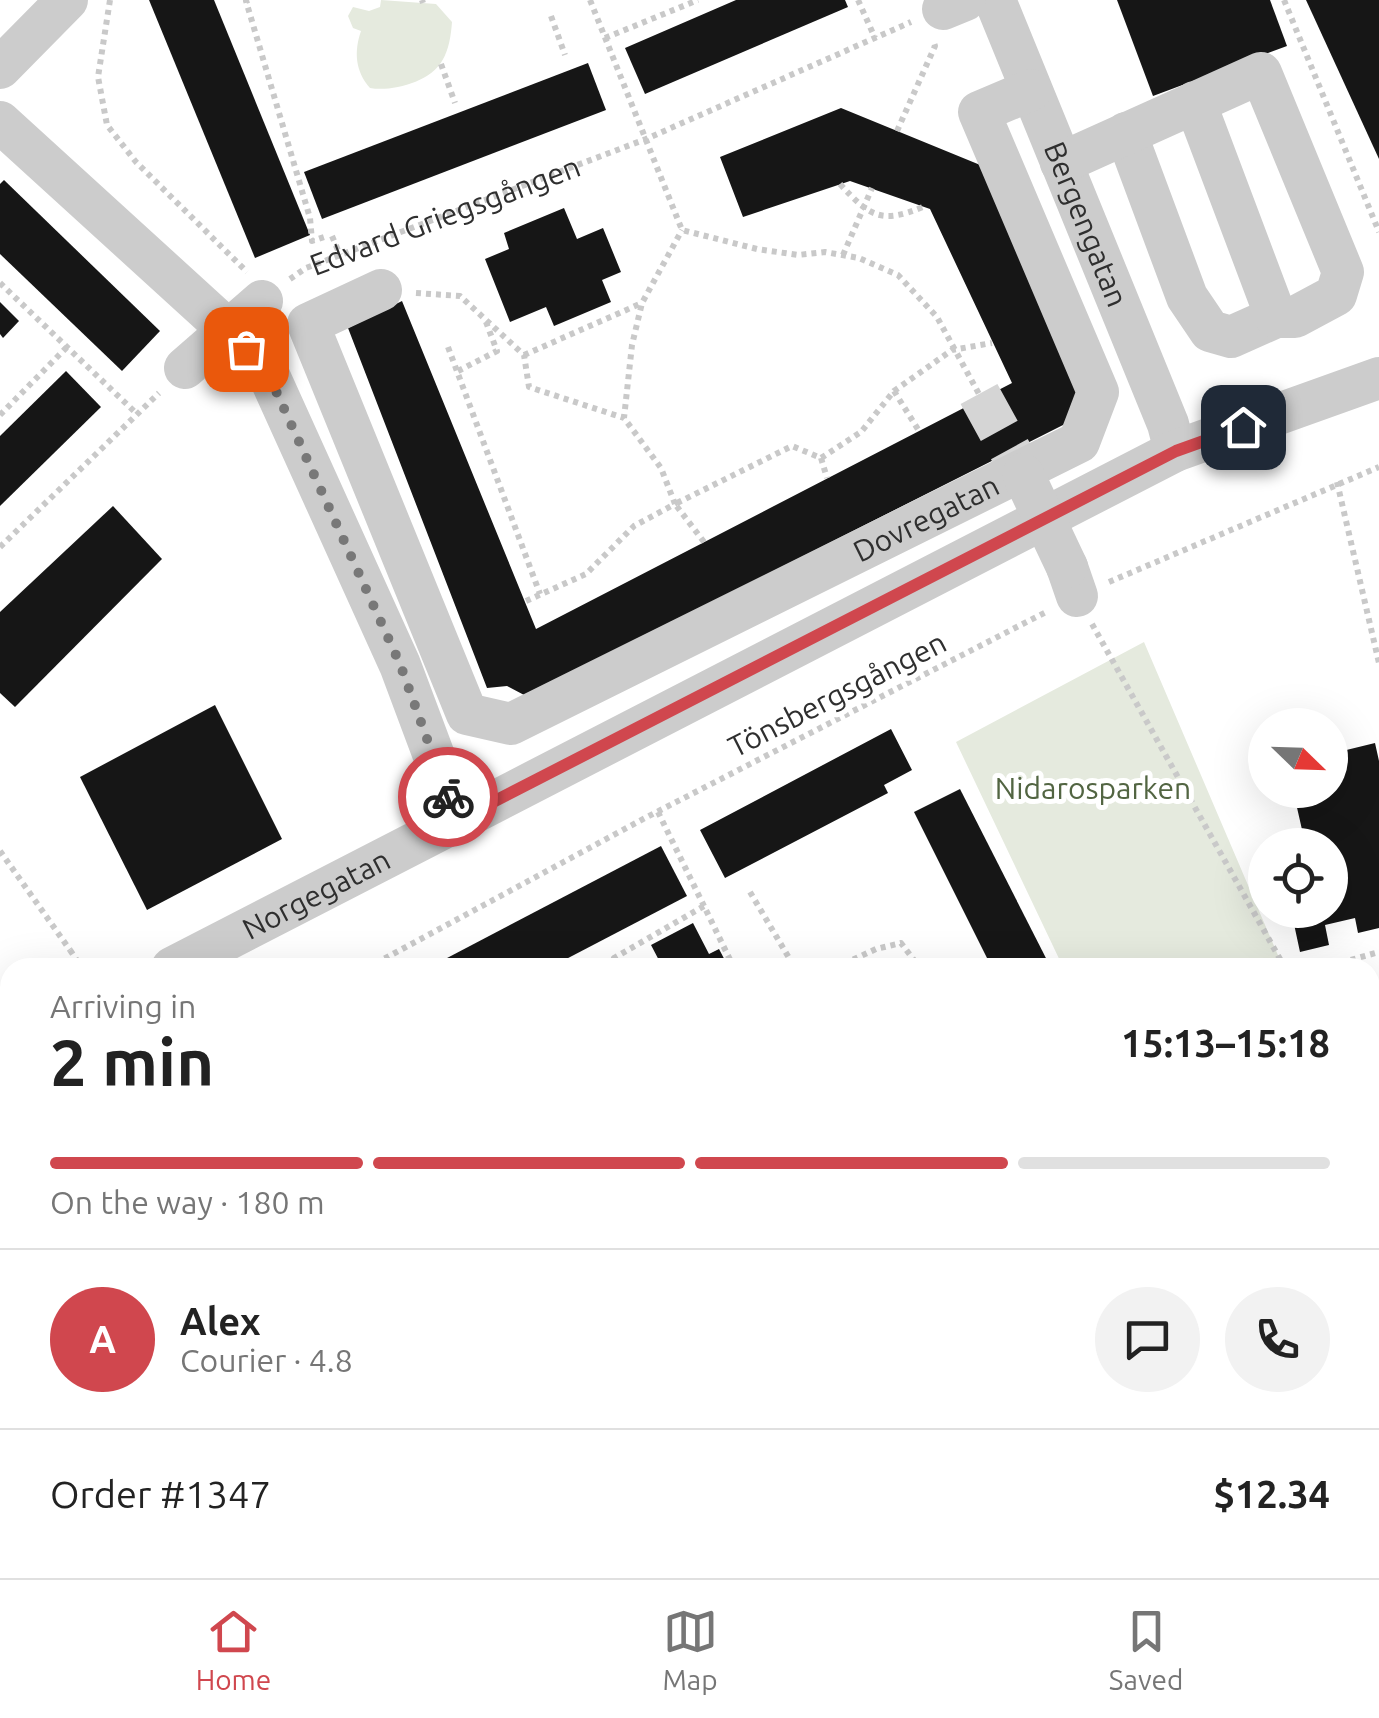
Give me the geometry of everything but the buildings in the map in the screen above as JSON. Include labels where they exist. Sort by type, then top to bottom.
[{"type":"street","points":[[0,68],[67,0]]},
{"type":"street","name":"Bergengatan","points":[[996,0],[1176,451]]},
{"type":"street","points":[[1061,163],[1126,133],[1195,102],[1261,74],[1343,272],[1336,296],[1295,317],[1276,316],[1231,337],[1210,330],[1187,297],[1126,133]]},
{"type":"street","name":"Dovregatan","points":[[381,290],[308,324],[419,655],[467,714],[511,724],[1079,442],[1098,392],[979,112],[1032,90]]},
{"type":"street","points":[[1195,102],[1276,316]]},
{"type":"street","points":[[1,124],[266,369],[419,655],[458,820]]},
{"type":"street","points":[[185,368],[265,298]]},
{"type":"street","name":"Norgegatan","points":[[197,958],[1176,451],[1379,378]]},
{"type":"street","points":[[1023,474],[1072,582]]},
{"type":"path","points":[[110,0],[98,77],[107,125],[136,162],[265,298]]},
{"type":"path","points":[[248,0],[265,72],[310,218],[312,240],[329,236],[340,255]]},
{"type":"path","points":[[590,0],[682,230]]},
{"type":"path","points":[[605,38],[698,0]]},
{"type":"path","points":[[858,0],[875,38]]},
{"type":"path","points":[[1284,0],[1379,232]]},
{"type":"path","points":[[897,131],[934,46],[944,8]]},
{"type":"path","name":"Edvard Griegsgången","points":[[265,298],[306,268],[646,138],[944,8]]},
{"type":"path","points":[[551,16],[565,56]]},
{"type":"path","points":[[441,64],[455,103]]},
{"type":"path","points":[[840,184],[863,209],[894,218],[923,207]]},
{"type":"path","points":[[843,255],[872,188]]},
{"type":"path","points":[[682,230],[798,255],[825,252],[859,258],[898,276],[937,317],[979,394]]},
{"type":"path","points":[[624,418],[632,345],[642,303],[682,230]]},
{"type":"path","points":[[0,283],[137,414]]},
{"type":"path","points":[[381,290],[460,296],[524,355],[529,387],[624,418],[661,468],[675,504],[704,542]]},
{"type":"path","points":[[524,355],[642,303]]},
{"type":"path","points":[[458,371],[497,351],[486,321]]},
{"type":"path","points":[[821,458],[861,432],[894,391],[952,350],[992,342]]},
{"type":"path","points":[[448,347],[540,594]]},
{"type":"path","points":[[0,415],[67,348]]},
{"type":"path","points":[[0,547],[185,368]]},
{"type":"path","points":[[894,391],[919,431]]},
{"type":"path","points":[[526,601],[586,574],[634,526],[792,446],[821,458]]},
{"type":"path","points":[[821,458],[827,478]]},
{"type":"path","name":"Tönsbergsgången","points":[[386,958],[1072,582],[1379,467]]},
{"type":"path","points":[[1338,482],[1379,664]]},
{"type":"path","points":[[1072,582],[1279,958]]},
{"type":"path","points":[[658,812],[729,958]]},
{"type":"path","points":[[0,852],[75,958]]},
{"type":"path","points":[[750,892],[789,958]]},
{"type":"path","points":[[614,958],[704,906]]},
{"type":"path","points":[[857,958],[901,943],[912,958]]},
{"type":"green space","points":[[381,0],[436,4],[452,22],[446,52],[429,75],[410,84],[379,89],[370,88],[361,75],[357,46],[361,31],[353,28],[348,16],[353,7],[369,11],[380,7]]},
{"type":"green space","name":"Nidarosparken","points":[[1144,642],[1248,885],[1248,928],[1266,928],[1279,958],[1059,958],[956,742]]},
{"type":"tunnel","points":[[979,394],[1023,474]]},
{"type":"way so far","points":[[246,349],[266,369],[400,664],[448,797]]},
{"type":"route","points":[[448,797],[458,820],[1176,451],[1243,427]]}]
